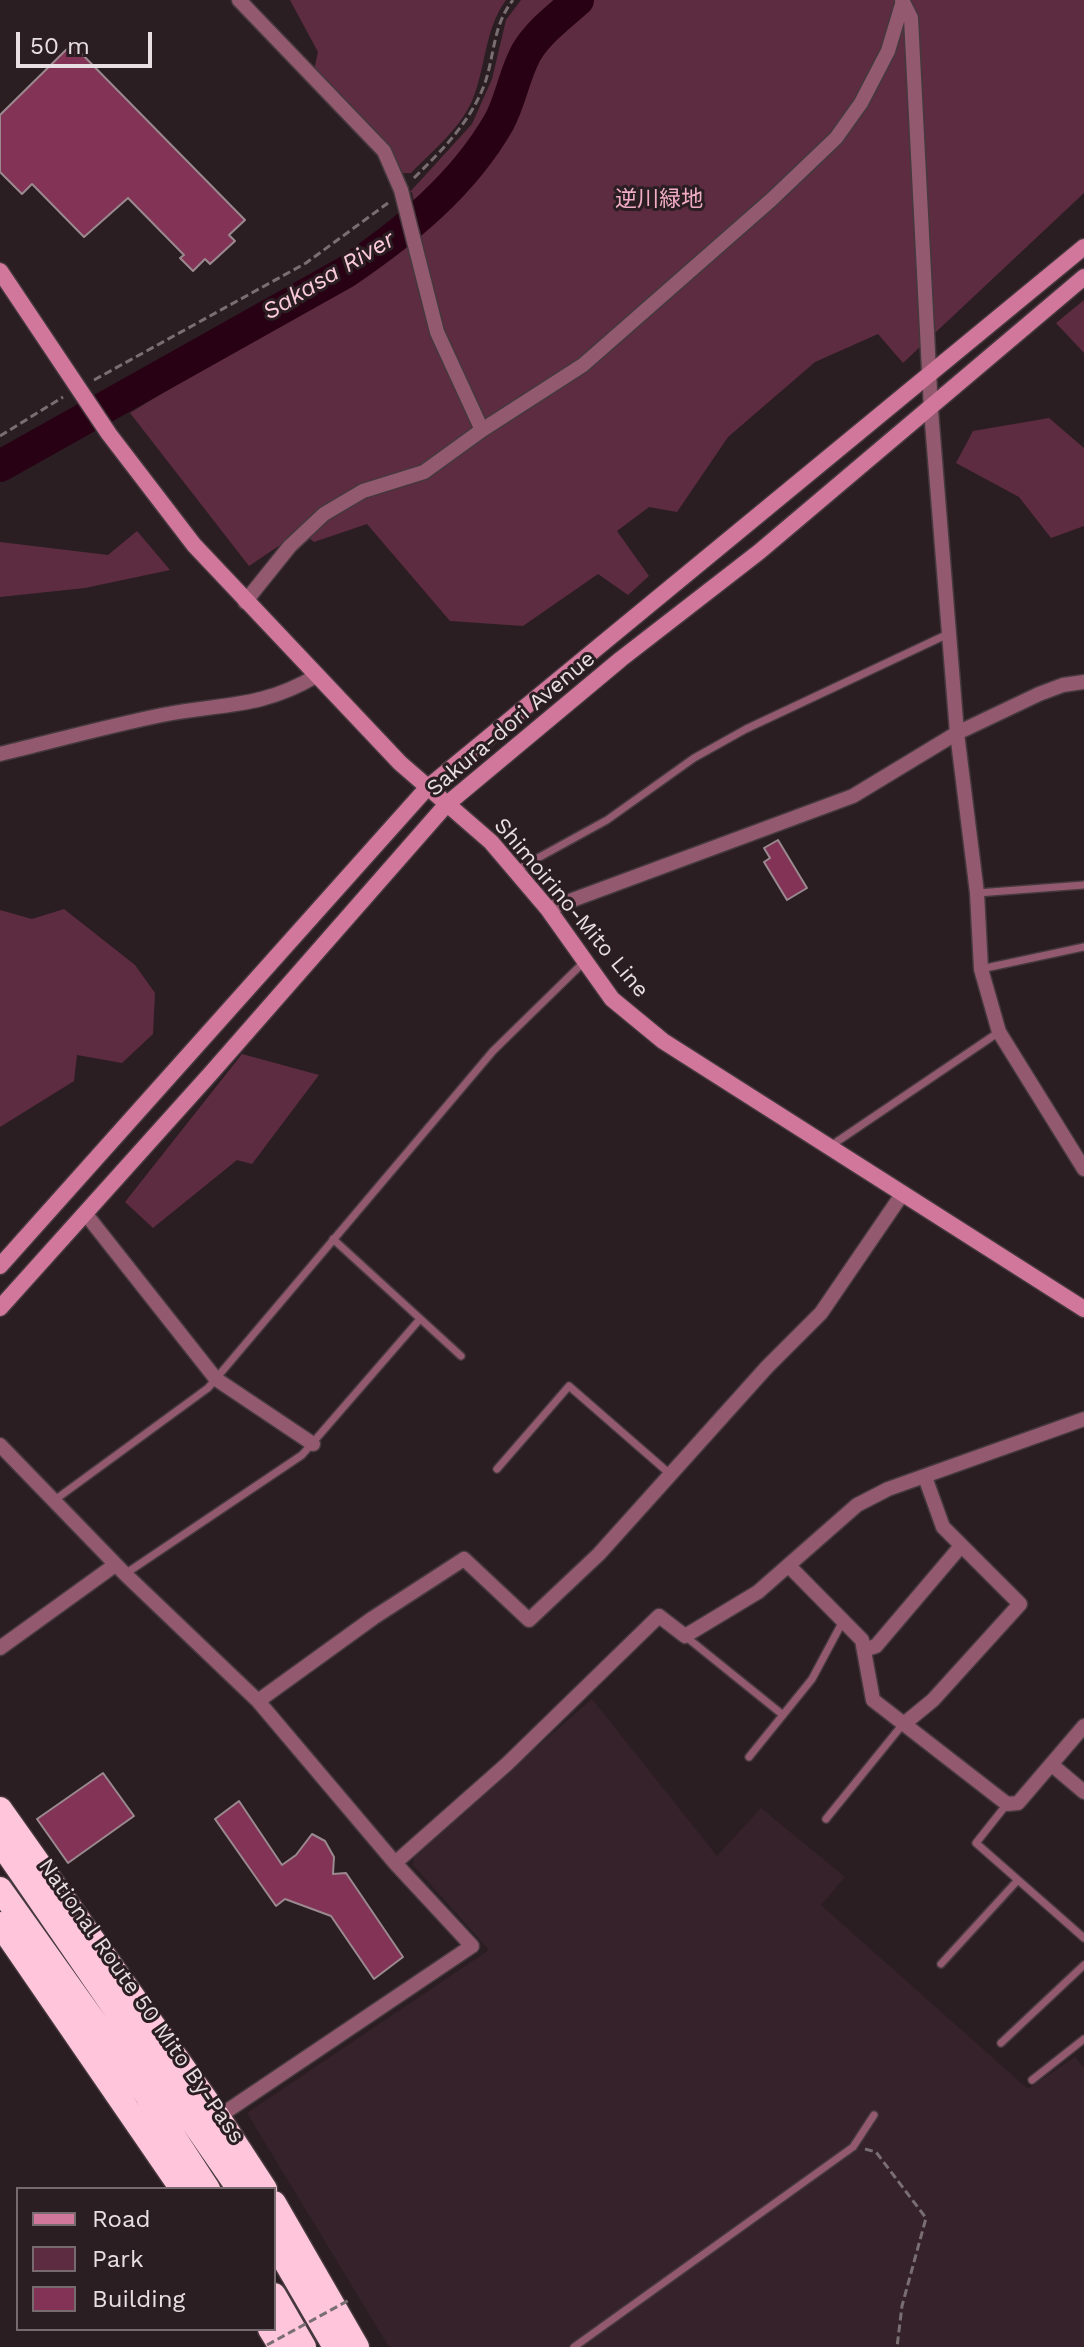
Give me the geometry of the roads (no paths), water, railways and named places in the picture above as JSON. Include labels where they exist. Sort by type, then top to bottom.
[{"type":"highway","points":[[0,1809],[218,2117],[264,2187]]},
{"type":"highway","name":"National Route 50 Mito By-Pass","points":[[0,1842],[238,2187]]},
{"type":"highway","points":[[0,1889],[146,2094],[207,2187]]},
{"type":"highway","points":[[0,1924],[181,2187]]},
{"type":"highway","points":[[276,2206],[357,2347]]},
{"type":"highway","points":[[276,2245],[335,2347]]},
{"type":"highway","points":[[276,2298],[304,2347]]},
{"type":"street","points":[[239,0],[384,151],[402,196],[437,332],[482,430]]},
{"type":"street","points":[[902,1],[911,18],[931,410],[948,634],[977,893],[981,969],[999,1032],[1084,1169]]},
{"type":"street","points":[[245,602],[290,546],[324,514],[363,491],[424,472],[616,339],[836,138],[861,103],[888,51],[902,1]]},
{"type":"street","name":"Sakura-dori Avenue","points":[[0,1266],[427,788],[1084,247]]},
{"type":"street","name":"Shimoirino-Mito Line","points":[[0,271],[72,395],[109,434],[194,545],[316,676],[427,788],[472,823],[516,870],[612,999],[635,1020],[1084,1309]]},
{"type":"street","name":"Sakura-dori Avenue","points":[[0,1308],[446,805],[931,410],[1084,277]]},
{"type":"street","points":[[0,754],[165,714],[258,703],[316,676]]},
{"type":"street","points":[[548,909],[853,796],[957,733],[1039,694],[1083,684]]},
{"type":"street","points":[[258,1701],[373,1618],[464,1559],[529,1620],[599,1554],[767,1367],[821,1313],[903,1193]]},
{"type":"street","points":[[85,1213],[216,1379],[313,1444]]},
{"type":"street","points":[[395,1863],[507,1764],[659,1616],[685,1636],[758,1592],[857,1505],[888,1489],[1084,1419]]},
{"type":"street","points":[[0,1445],[120,1570],[258,1701],[395,1863],[472,1946],[218,2117]]},
{"type":"street","points":[[905,1723],[933,1700],[1020,1604],[943,1527],[925,1477]]},
{"type":"street","points":[[864,1650],[876,1646],[961,1546]]},
{"type":"street","points":[[790,1567],[862,1640],[873,1700],[1007,1804],[1018,1803],[1084,1726]]},
{"type":"street","points":[[0,1648],[120,1570]]},
{"type":"street","points":[[1052,1765],[1084,1792]]},
{"type":"lane","points":[[516,870],[607,820],[694,758],[746,729],[948,634]]},
{"type":"lane","points":[[977,893],[1084,885]]},
{"type":"lane","points":[[981,969],[1084,947]]},
{"type":"lane","points":[[52,1502],[216,1379],[493,1051],[584,962]]},
{"type":"lane","points":[[829,1147],[999,1032]]},
{"type":"lane","points":[[333,1239],[461,1356]]},
{"type":"lane","points":[[120,1570],[302,1455],[420,1319]]},
{"type":"lane","points":[[497,1469],[569,1386],[672,1476]]},
{"type":"lane","points":[[749,1757],[812,1679],[843,1621]]},
{"type":"lane","points":[[685,1636],[783,1715]]},
{"type":"lane","points":[[826,1819],[905,1723]]},
{"type":"lane","points":[[1007,1804],[976,1843],[1084,1938]]},
{"type":"lane","points":[[941,1964],[1017,1881]]},
{"type":"lane","points":[[1001,2043],[1084,1965]]},
{"type":"lane","points":[[1032,2080],[1084,2039]]},
{"type":"lane","points":[[574,2347],[853,2147],[874,2115]]},
{"type":"waterway","name":"Sakasa River","points":[[0,466],[346,272],[390,241],[450,187],[485,145],[503,114],[518,70],[531,45],[578,0]]},
{"type":"park label","name":"逆川緑地","points":[[659,200]]}]
